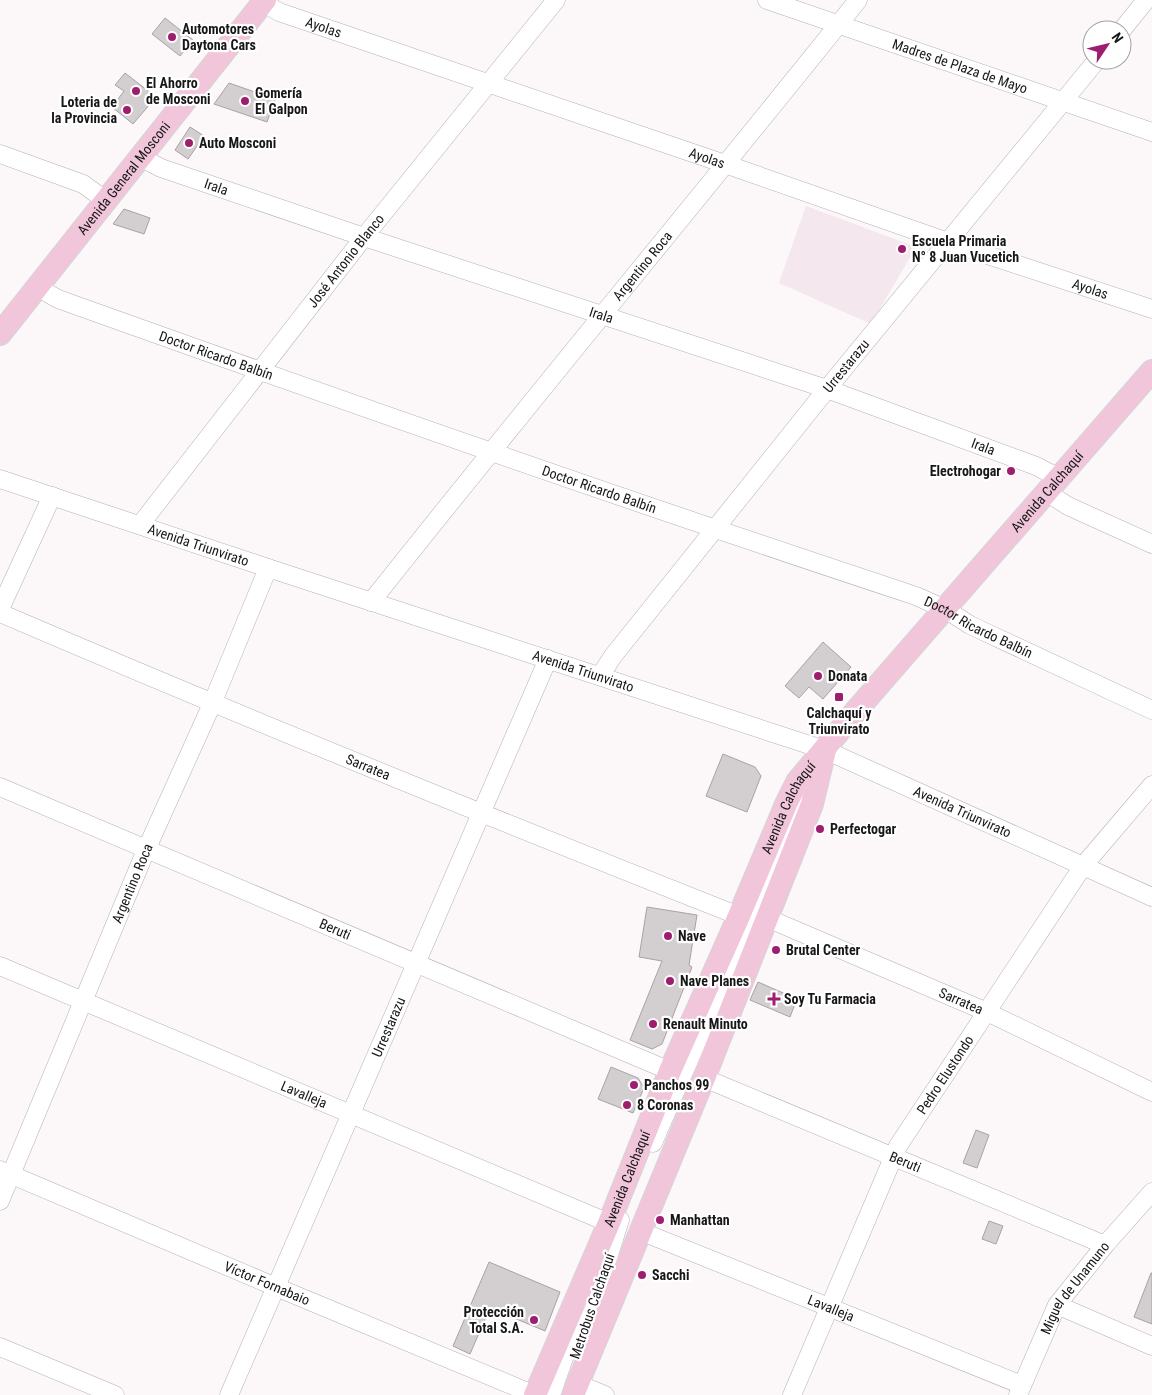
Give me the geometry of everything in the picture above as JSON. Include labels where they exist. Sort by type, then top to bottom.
[{"type":"main road","name":"Avenida General Mosconi","points":[[0,334],[264,1]]},
{"type":"main road","name":"Avenida Calchaquí","points":[[535,1395],[609,1223],[670,1071],[797,782],[855,712],[1152,371]]},
{"type":"main road","name":"Avenida Calchaquí","points":[[571,1391],[704,1078],[812,804],[825,750]]},
{"type":"street","name":"José Antonio Blanco","points":[[140,525],[364,237],[556,0]]},
{"type":"street","name":"Madres de Plaza de Mayo","points":[[767,0],[1152,132]]},
{"type":"street","name":"Argentino Roca","points":[[370,602],[858,0]]},
{"type":"street","points":[[1130,20],[1146,0]]},
{"type":"street","name":"Ayolas","points":[[264,1],[279,12],[948,242],[1152,310]]},
{"type":"street","name":"Urrestarazu","points":[[600,676],[613,656],[716,530],[827,389],[1089,70]]},
{"type":"street","points":[[0,154],[83,184],[106,200]]},
{"type":"street","name":"Irala","points":[[140,157],[161,168],[364,237],[827,389],[1036,466],[1068,506],[1152,544]]},
{"type":"street","name":"Doctor Ricardo Balbín","points":[[37,287],[58,299],[490,452],[716,530],[916,596],[970,625],[1152,710]]},
{"type":"street","name":"Avenida Triunvirato","points":[[0,479],[825,750],[1152,897]]},
{"type":"street","points":[[0,609],[52,496]]},
{"type":"street","name":"Argentino Roca","points":[[0,1201],[5,1172],[84,1001],[146,850],[212,704],[268,568]]},
{"type":"street","name":"Sarratea","points":[[0,613],[212,704],[480,814],[739,916]]},
{"type":"street","name":"Urrestarazu","points":[[230,1395],[548,659]]},
{"type":"street","name":"Metrobus Calchaquí","points":[[571,1391],[592,1311],[622,1216],[825,750]]},
{"type":"street","name":"Pedro Elustondo","points":[[792,1395],[892,1156],[1083,866],[1152,785]]},
{"type":"street","name":"Beruti","points":[[0,787],[670,1071]]},
{"type":"street","name":"Sarratea","points":[[767,918],[987,1012],[1152,1092]]},
{"type":"street","name":"Lavalleja","points":[[0,966],[609,1223]]},
{"type":"street","name":"Beruti","points":[[704,1078],[1105,1245]]},
{"type":"street","name":"Víctor Fornabaio","points":[[5,1172],[276,1288],[535,1395]]},
{"type":"street","name":"Miguel de Unamuno","points":[[1020,1390],[1057,1305],[1105,1245],[1152,1192]]},
{"type":"street","name":"Metrobus Calchaquí","points":[[551,1395],[609,1223]]},
{"type":"street","name":"Lavalleja","points":[[640,1231],[828,1307],[1020,1390]]},
{"type":"street","points":[[1057,1305],[1152,1346]]},
{"type":"street","points":[[0,1347],[114,1395]]},
{"type":"street","points":[[571,1391],[605,1395]]},
{"type":"shaded area","points":[[806,206],[916,247],[871,324],[779,283]]},
{"type":"building","name":"Automotores Daytona Cars","points":[[165,18],[193,40],[180,56],[152,34]]},
{"type":"building","points":[[125,73],[156,97],[133,124],[112,107],[124,91],[115,85]]},
{"type":"building","name":"Gomería El Galpon","points":[[229,83],[275,99],[267,122],[214,104]]},
{"type":"building","name":"Auto Mosconi","points":[[190,127],[204,136],[188,159],[175,150]]},
{"type":"building","points":[[124,209],[150,218],[144,234],[113,224]]},
{"type":"building","name":"Donata","points":[[823,642],[851,667],[823,699],[809,687],[799,698],[785,686]]},
{"type":"building","points":[[723,754],[755,767],[761,776],[747,812],[706,796]]},
{"type":"building","points":[[647,907],[697,915],[689,965],[692,967],[662,1044],[652,1049],[630,1040],[662,961],[639,957]]},
{"type":"building","name":"Soy Tu Farmacia","points":[[758,982],[797,999],[790,1017],[750,1000]]},
{"type":"building","points":[[611,1067],[638,1078],[644,1088],[633,1113],[598,1099]]},
{"type":"building","points":[[976,1130],[989,1135],[977,1168],[963,1163]]},
{"type":"building","points":[[989,1221],[1003,1226],[996,1244],[982,1239]]},
{"type":"building","name":"Protección Total S.A.","points":[[489,1262],[560,1292],[545,1331],[490,1308],[470,1354],[453,1346]]},
{"type":"building","points":[[1152,1273],[1152,1324],[1134,1317]]},
{"type":"place","name":"Automotores Daytona Cars","points":[[172,37]]},
{"type":"place","name":"El Ahorro de Mosconi","points":[[136,91]]},
{"type":"place","name":"Gomería El Galpon","points":[[245,101]]},
{"type":"place","name":"Loteria de la Provincia","points":[[127,110]]},
{"type":"place","name":"Auto Mosconi","points":[[189,143]]},
{"type":"place","name":"Escuela Primaria N° 8 Juan Vucetich","points":[[902,249]]},
{"type":"place","name":"Electrohogar","points":[[1011,471]]},
{"type":"place","name":"Donata","points":[[818,676]]},
{"type":"place","name":"Calchaquí y Triunvirato","points":[[839,697]]},
{"type":"place","name":"Perfectogar","points":[[820,829]]},
{"type":"place","name":"Nave","points":[[668,936]]},
{"type":"place","name":"Brutal Center","points":[[776,950]]},
{"type":"place","name":"Nave Planes","points":[[670,981]]},
{"type":"place","name":"Soy Tu Farmacia","points":[[774,999]]},
{"type":"place","name":"Renault Minuto","points":[[653,1024]]},
{"type":"place","name":"Panchos 99","points":[[634,1085]]},
{"type":"place","name":"8 Coronas","points":[[627,1105]]},
{"type":"place","name":"Manhattan","points":[[660,1220]]},
{"type":"place","name":"Sacchi","points":[[642,1275]]},
{"type":"place","name":"Protección Total S.A.","points":[[534,1320]]}]
